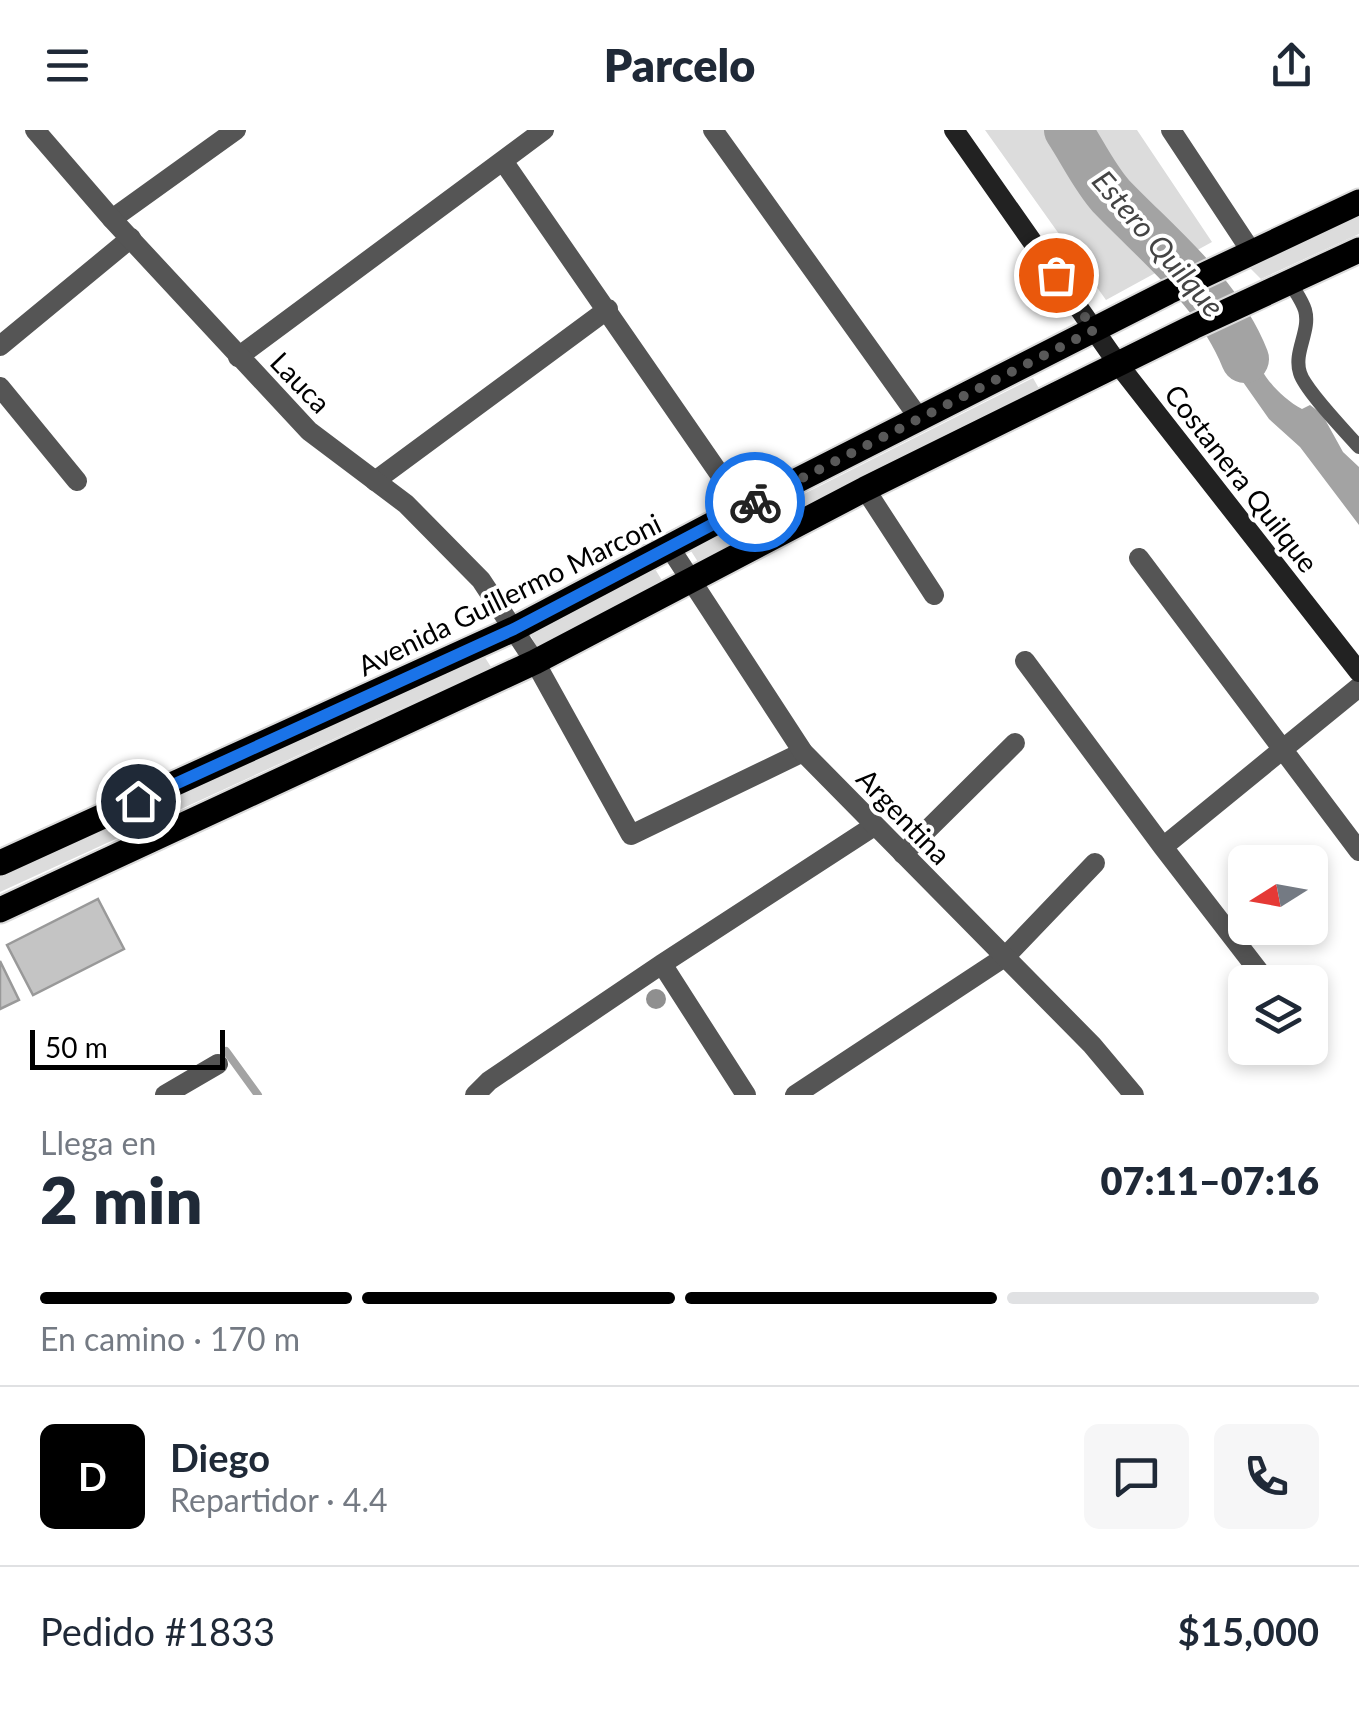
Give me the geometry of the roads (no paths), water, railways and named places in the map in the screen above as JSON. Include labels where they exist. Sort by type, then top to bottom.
[{"type":"main road","name":"Costanera Quilque","points":[[954,130],[1118,364],[1359,672]]},
{"type":"main road","name":"Avenida Guillermo Marconi","points":[[0,863],[514,629],[1168,292],[1359,202]]},
{"type":"main road","points":[[0,910],[535,662],[865,489],[1359,250]]},
{"type":"street","name":"Lauca","points":[[35,130],[308,431],[406,504],[481,580],[535,662],[631,835],[803,752]]},
{"type":"street","points":[[112,218],[236,130]]},
{"type":"street","points":[[713,130],[919,418]]},
{"type":"street","points":[[1171,130],[1241,256]]},
{"type":"street","points":[[238,357],[503,161],[536,132]]},
{"type":"street","points":[[503,161],[744,508]]},
{"type":"street","points":[[0,346],[131,238]]},
{"type":"street","points":[[375,480],[608,309]]},
{"type":"street","points":[[0,387],[77,480]]},
{"type":"street","points":[[865,489],[934,595]]},
{"type":"street","name":"Argentina","points":[[670,548],[803,752],[1092,1044],[1134,1095]]},
{"type":"street","points":[[1139,558],[1359,851]]},
{"type":"street","points":[[1025,661],[1254,965]]},
{"type":"street","points":[[1163,847],[1359,687]]},
{"type":"street","points":[[902,854],[1015,742]]},
{"type":"street","points":[[475,1095],[662,964],[874,826]]},
{"type":"street","points":[[795,1095],[1006,956],[1096,863]]},
{"type":"street","points":[[662,964],[746,1095]]},
{"type":"street","points":[[165,1095],[218,1064]]},
{"type":"lane","points":[[1290,282],[1305,311],[1300,373],[1315,396],[1354,436],[1359,448]]},
{"type":"waterway","name":"Estero Quilque","points":[[1068,130],[1111,196],[1204,292],[1234,335],[1245,359]]},
{"type":"waterway","points":[[226,1051],[258,1095]]}]
